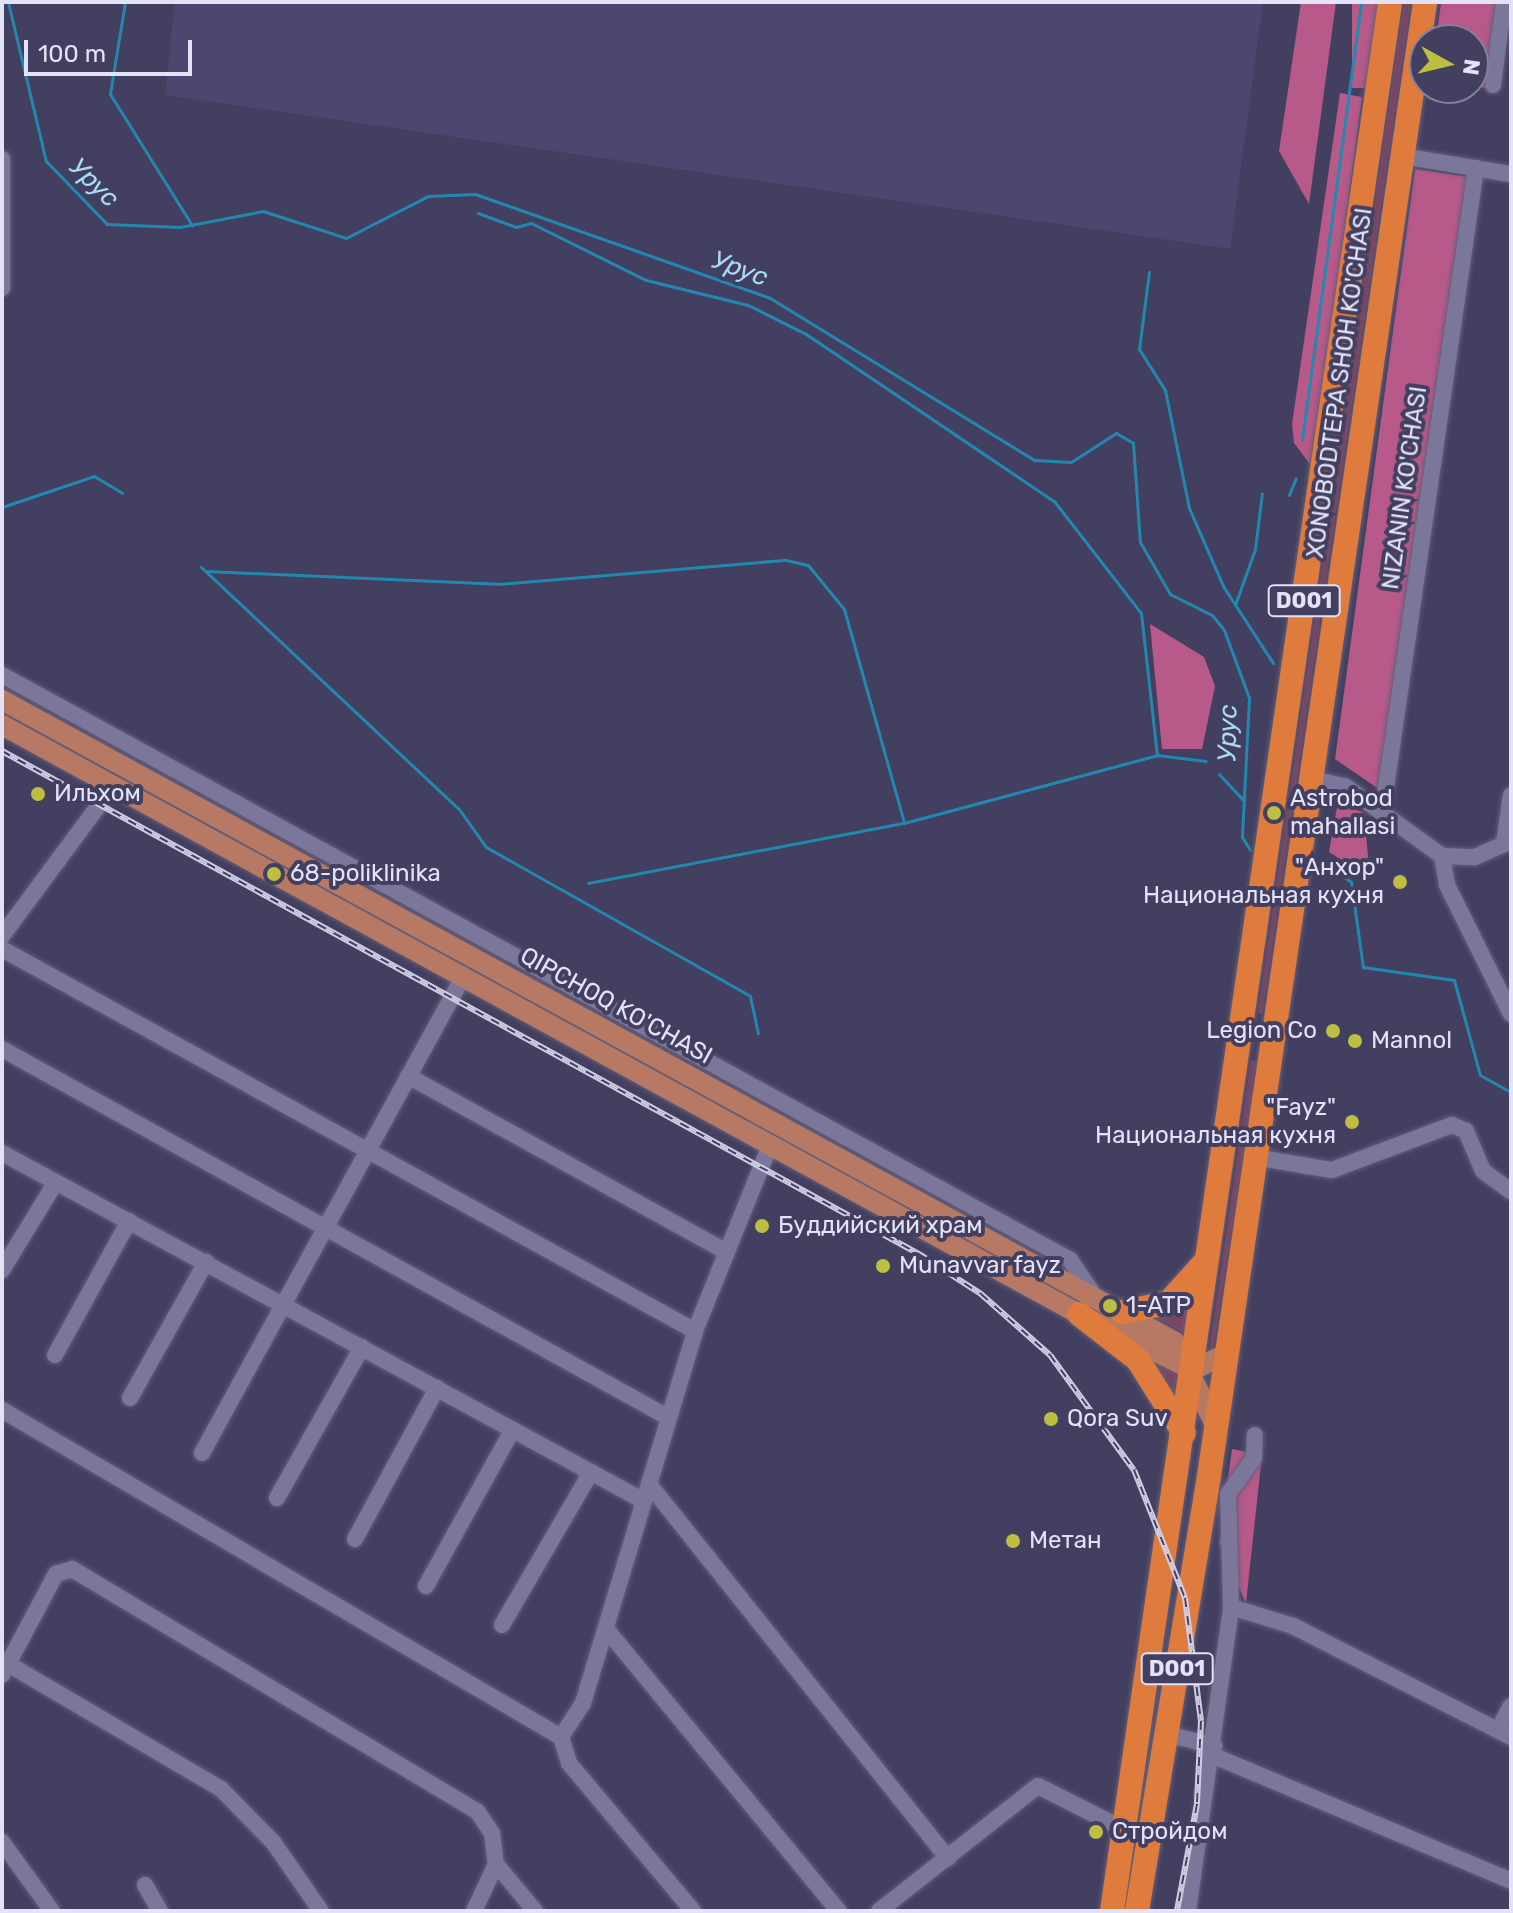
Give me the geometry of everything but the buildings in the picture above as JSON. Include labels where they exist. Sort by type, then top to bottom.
[{"type":"highway","name":"XONOBODTEPA SHOH KO'CHASI","points":[[1112,1911],[1211,1249],[1390,2]]},
{"type":"highway","name":"XONOBODTEPA SHOH KO'CHASI","points":[[1137,1911],[1216,1427],[1425,2]]},
{"type":"highway","points":[[1244,1021],[1258,1033],[1274,1026]]},
{"type":"highway","points":[[1122,1312],[1180,1295],[1211,1249]]},
{"type":"highway","points":[[1088,1306],[1138,1360],[1185,1427]]},
{"type":"main road","name":"QIPCHOQ KO'CHASI","points":[[2,700],[799,1136],[1193,1370]]},
{"type":"main road","name":"QIPCHOQ KO'CHASI","points":[[2,725],[790,1156],[1088,1306],[1122,1312],[1175,1342],[1193,1370],[1216,1427]]},
{"type":"main road","points":[[790,1156],[799,1136]]},
{"type":"main road","points":[[1193,1370],[1226,1354]]},
{"type":"main road","points":[[1185,1427],[1216,1427]]},
{"type":"street","points":[[1493,85],[1504,2]]},
{"type":"street","points":[[1402,156],[1511,174]]},
{"type":"street","points":[[2,159],[2,288]]},
{"type":"street","name":"NIZANIN KO'CHASI","points":[[1382,815],[1476,168]]},
{"type":"street","points":[[2,675],[1070,1260],[1088,1306]]},
{"type":"street","points":[[1311,779],[1345,786],[1442,856],[1475,857],[1508,843],[1511,795]]},
{"type":"street","points":[[2,936],[113,786]]},
{"type":"street","points":[[1442,856],[1447,885],[1511,1014]]},
{"type":"street","points":[[2,949],[695,1331]]},
{"type":"street","points":[[202,1453],[365,1150],[463,977]]},
{"type":"street","points":[[2,1049],[666,1416]]},
{"type":"street","points":[[408,1076],[725,1251]]},
{"type":"street","points":[[1254,1157],[1332,1170],[1452,1125],[1466,1131],[1483,1171],[1511,1191]]},
{"type":"street","points":[[561,1737],[583,1703],[607,1630],[666,1416],[725,1251],[770,1145]]},
{"type":"street","points":[[2,1153],[591,1472],[646,1492],[948,1858]]},
{"type":"street","points":[[2,1270],[56,1182]]},
{"type":"street","points":[[55,1355],[129,1221]]},
{"type":"street","points":[[130,1398],[206,1262]]},
{"type":"street","points":[[277,1498],[362,1347]]},
{"type":"street","points":[[355,1539],[437,1388]]},
{"type":"street","points":[[2,1410],[561,1737],[569,1763],[693,1911]]},
{"type":"street","points":[[426,1586],[513,1429]]},
{"type":"street","points":[[1188,1911],[1240,1608],[1226,1505],[1254,1458],[1255,1435]]},
{"type":"street","points":[[502,1625],[591,1472]]},
{"type":"street","points":[[321,1911],[273,1842],[221,1789],[5,1667],[56,1574],[72,1569],[477,1811],[492,1833],[496,1864],[535,1911]]},
{"type":"street","points":[[1240,1608],[1504,1733],[1511,1706]]},
{"type":"street","points":[[607,1630],[839,1911]]},
{"type":"street","points":[[1166,1734],[1215,1751],[1511,1881]]},
{"type":"street","points":[[879,1911],[1038,1786],[1107,1827],[1125,1830]]},
{"type":"street","points":[[2,1842],[52,1911]]},
{"type":"street","points":[[474,1911],[496,1864]]},
{"type":"street","points":[[145,1885],[157,1910]]},
{"type":"shaded area","points":[[175,2],[1263,2],[1230,249],[165,95]]},
{"type":"shaded area","points":[[1301,2],[1336,2],[1309,204],[1279,151]]},
{"type":"shaded area","points":[[1352,2],[1382,2],[1382,88],[1352,88]]},
{"type":"shaded area","points":[[1404,2],[1411,2],[1262,1015],[1258,1012]]},
{"type":"shaded area","points":[[1441,2],[1496,2],[1489,57],[1489,24],[1438,24]]},
{"type":"shaded area","points":[[1340,93],[1362,97],[1313,468],[1294,443],[1292,424]]},
{"type":"shaded area","points":[[1415,169],[1469,177],[1380,790],[1335,759]]},
{"type":"shaded area","points":[[1150,624],[1204,657],[1215,686],[1202,749],[1162,749]]},
{"type":"shaded area","points":[[1338,802],[1364,813],[1370,878],[1329,852]]},
{"type":"shaded area","points":[[1251,1060],[1258,1061],[1213,1349],[1210,1346]]},
{"type":"shaded area","points":[[1191,1294],[1184,1333],[1148,1315]]},
{"type":"shaded area","points":[[1145,1353],[1180,1371],[1175,1398]]},
{"type":"shaded area","points":[[1232,1449],[1262,1455],[1246,1603],[1219,1544]]},
{"type":"waterway","name":"Урус","points":[[8,2],[46,161],[107,224],[180,227],[263,211],[346,238],[428,196],[475,194],[770,298],[1034,460],[1071,462],[1116,433],[1133,443],[1140,542],[1170,594],[1212,615],[1224,630],[1249,698],[1242,837],[1250,850]]},
{"type":"waterway","points":[[125,2],[110,94],[192,225]]},
{"type":"waterway","points":[[1302,440],[1361,2]]},
{"type":"waterway","points":[[478,213],[516,227],[531,223],[646,280],[748,305],[806,334],[1054,501],[1141,613],[1157,755]]},
{"type":"waterway","points":[[1149,272],[1139,349],[1165,390],[1189,508],[1223,586],[1273,663]]},
{"type":"waterway","points":[[2,507],[94,476],[122,493]]},
{"type":"waterway","points":[[1289,495],[1296,478]]},
{"type":"waterway","points":[[1235,605],[1255,549],[1262,493]]},
{"type":"waterway","points":[[206,571],[498,584],[786,560],[808,565],[844,609],[904,823]]},
{"type":"waterway","points":[[201,567],[459,809],[486,847],[750,996],[758,1033]]},
{"type":"waterway","points":[[588,883],[904,823],[1157,755],[1206,761]]},
{"type":"waterway","points":[[1219,774],[1242,799]]},
{"type":"waterway","name":"Урус","points":[[1329,867],[1351,882],[1363,967],[1454,980],[1480,1075],[1511,1092]]},
{"type":"railway","points":[[2,751],[919,1254],[981,1294],[1050,1355],[1134,1470],[1185,1598],[1201,1721],[1197,1804],[1177,1911]]},
{"type":"place","name":"Ильхом","points":[[38,794]]},
{"type":"place","name":"Astrobod mahallasi","points":[[1274,813]]},
{"type":"place","name":"68-poliklinika","points":[[274,874]]},
{"type":"place","name":"\"Анхор\" Национальная кухня","points":[[1400,882]]},
{"type":"place","name":"Legion Co","points":[[1333,1031]]},
{"type":"place","name":"Mannol","points":[[1355,1041]]},
{"type":"place","name":"\"Fayz\" Национальная кухня","points":[[1352,1122]]},
{"type":"place","name":"Буддийский храм","points":[[762,1226]]},
{"type":"place","name":"Munavvar fayz","points":[[883,1266]]},
{"type":"place","name":"1-ATP","points":[[1110,1306]]},
{"type":"place","name":"Qora Suv","points":[[1051,1419]]},
{"type":"place","name":"Метан","points":[[1013,1541]]},
{"type":"place","name":"Стройдом","points":[[1096,1832]]}]
